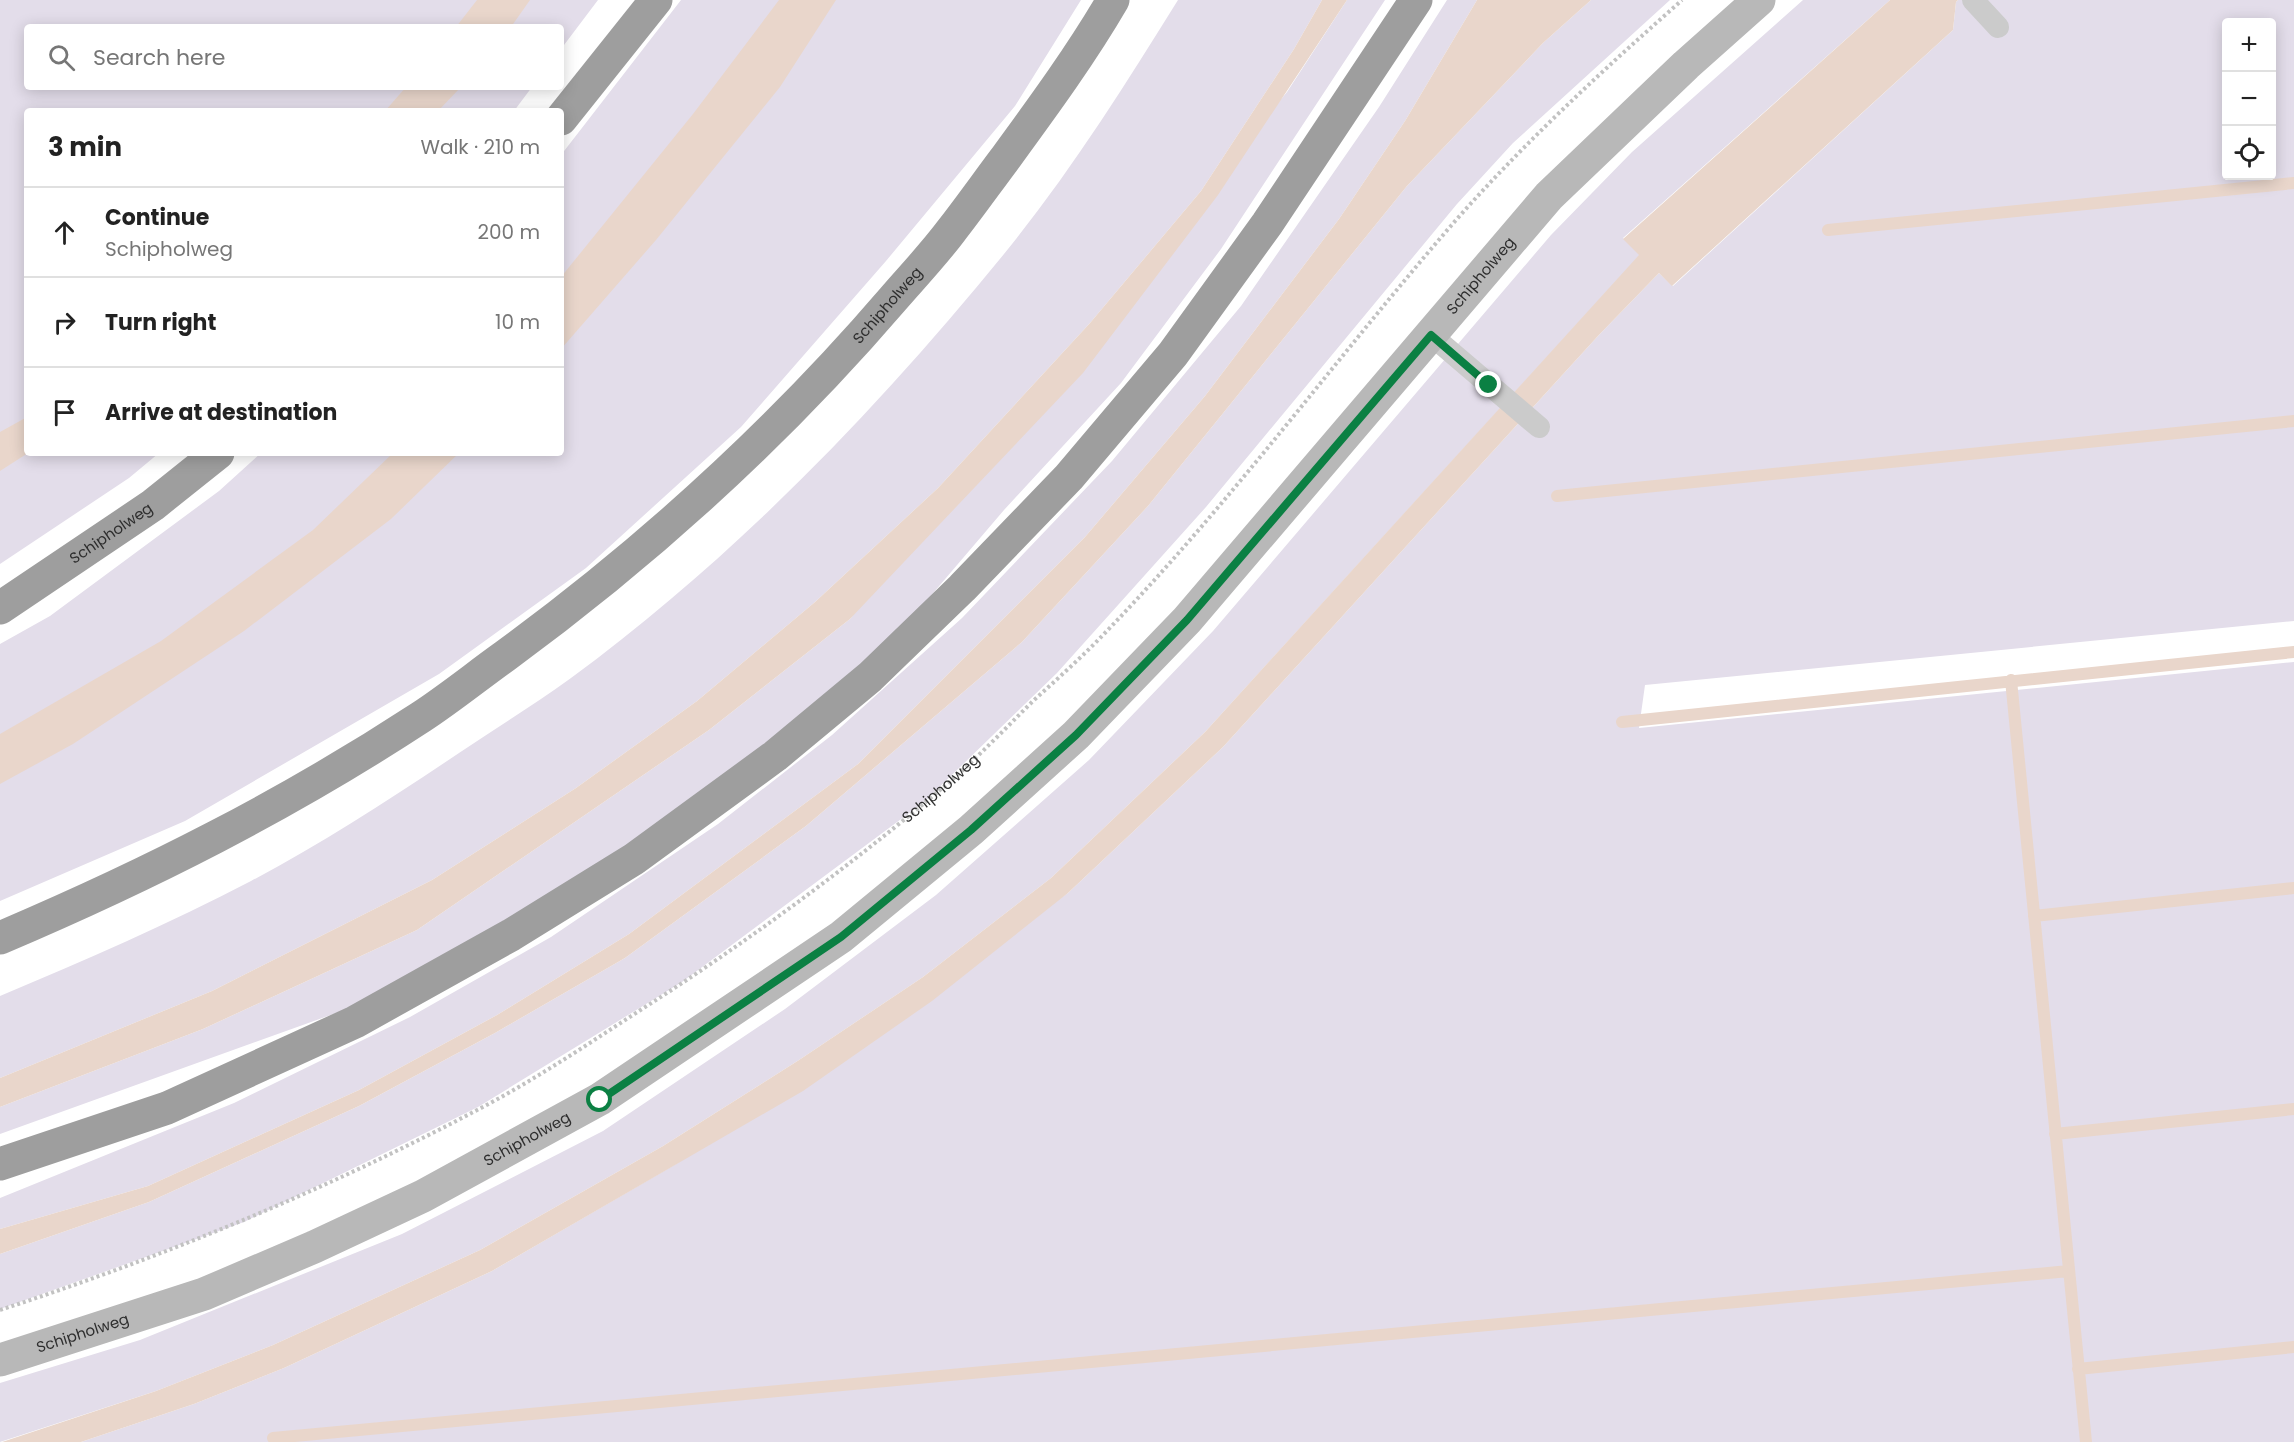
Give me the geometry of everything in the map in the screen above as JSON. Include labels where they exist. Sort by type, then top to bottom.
[{"type":"highway","points":[[583,92],[630,0]]},
{"type":"highway","points":[[564,115],[656,0]]},
{"type":"highway","name":"Schipholweg","points":[[0,938],[97,897],[194,850],[273,808],[423,716],[559,616],[659,534],[765,438],[854,344],[949,234],[1029,126],[1098,27],[1113,0]]},
{"type":"highway","points":[[0,1164],[167,1108],[355,1022],[511,935],[634,859],[775,756],[870,676],[937,612],[1083,460],[1173,354],[1267,224],[1416,0]]},
{"type":"highway","name":"Schipholweg","points":[[0,608],[153,505],[214,456]]},
{"type":"main road","name":"Schipholweg","points":[[0,1360],[204,1294],[314,1247],[423,1196],[600,1100],[841,937],[971,830],[1076,735],[1187,620],[1549,196],[1686,65],[1759,0]]},
{"type":"lane","points":[[1973,0],[1998,27]]},
{"type":"lane","points":[[1431,335],[1533,422]]},
{"type":"path","name":"Schipholweg","points":[[0,1310],[262,1214],[485,1106],[573,1054],[677,987],[795,904],[947,783],[1102,636],[1196,533],[1287,426],[1386,303],[1516,154],[1566,105],[1682,0]]},
{"type":"shaded area","points":[[0,0],[598,0],[564,45],[564,24],[24,24],[24,90],[530,90],[516,108],[24,108],[24,456],[155,456],[129,478],[0,564]]},
{"type":"shaded area","points":[[477,0],[530,0],[513,24],[458,24]]},
{"type":"shaded area","points":[[681,0],[1081,0],[1015,106],[886,261],[741,427],[586,568],[439,674],[185,821],[0,901],[0,644],[50,616],[219,491],[258,456],[564,456],[564,151]]},
{"type":"shaded area","points":[[779,0],[836,0],[780,87],[656,240],[564,346],[564,273],[693,114]]},
{"type":"shaded area","points":[[1178,0],[1322,0],[1294,49],[1201,191],[1090,323],[938,488],[815,602],[697,701],[576,788],[432,880],[212,991],[0,1078],[0,996],[127,941],[220,897],[357,820],[571,678],[690,583],[746,532],[801,480],[906,369],[1004,254],[1073,161]]},
{"type":"shaded area","points":[[1322,0],[1347,0],[1218,195],[1083,373],[850,619],[709,730],[417,930],[203,1029],[0,1107],[0,1078],[212,991],[432,880],[576,788],[697,701],[815,602],[938,488],[1090,323],[1201,191],[1294,49]]},
{"type":"shaded area","points":[[1347,0],[1385,0],[1221,249],[1121,383],[1004,510],[905,626],[800,719],[682,813],[389,994],[0,1134],[0,1107],[203,1029],[417,930],[709,730],[850,619],[1287,92]]},
{"type":"shaded area","points":[[1447,0],[1477,0],[1405,121],[1339,219],[1205,396],[1085,537],[858,764],[629,934],[497,1015],[359,1090],[148,1186],[0,1229],[0,1198],[234,1103],[410,1017],[551,937],[718,824],[832,735],[962,618],[1112,461],[1241,306],[1379,107]]},
{"type":"shaded area","points":[[1477,0],[1591,0],[1543,43],[1407,186],[1148,506],[1022,642],[806,826],[625,958],[495,1033],[359,1106],[149,1202],[0,1254],[0,1229],[148,1186],[359,1090],[497,1015],[629,934],[858,764],[1085,537],[1205,396],[1339,219],[1405,121]]},
{"type":"shaded area","points":[[1591,0],[1670,0],[1513,143],[1457,204],[1206,507],[1057,673],[924,802],[682,982],[478,1107],[244,1222],[0,1309],[0,1254],[149,1202],[359,1106],[495,1033],[625,958],[806,826],[1022,642],[1148,506],[1407,186],[1543,43]]},
{"type":"shaded area","points":[[1803,0],[1890,0],[1623,238],[1640,255],[1205,732],[1051,878],[923,977],[799,1060],[663,1146],[480,1250],[273,1345],[156,1391],[0,1442],[0,1383],[140,1340],[402,1234],[603,1131],[785,1009],[936,895],[1089,760],[1213,631],[1551,235],[1632,152]]},
{"type":"shaded area","points":[[1890,0],[1958,0],[1953,30],[1672,286],[1659,273],[1598,336],[1223,747],[1068,893],[932,1001],[803,1091],[492,1271],[284,1368],[194,1404],[81,1442],[2,1442],[156,1391],[273,1345],[480,1250],[663,1146],[799,1060],[923,977],[1051,878],[1205,732],[1639,255],[1623,239]]},
{"type":"shaded area","points":[[1958,0],[2294,0],[2294,621],[1645,685],[1639,728],[2294,662],[2294,1442],[81,1442],[194,1404],[284,1368],[492,1271],[676,1164],[1068,893],[1223,747],[1598,336],[1659,273],[1673,286],[1953,30]]},
{"type":"shaded area","points":[[403,90],[458,90],[441,108],[388,108]]},
{"type":"shaded area","points":[[24,419],[24,456],[0,471],[0,432]]},
{"type":"shaded area","points":[[390,456],[456,456],[391,519],[244,631],[73,744],[0,784],[0,734],[161,641],[313,530]]},
{"type":"waterway","points":[[1828,230],[2294,183]]},
{"type":"waterway","points":[[1557,496],[2294,421]]},
{"type":"waterway","points":[[1622,722],[2294,652]]},
{"type":"waterway","points":[[2011,680],[2086,1442]]},
{"type":"waterway","points":[[2034,916],[2294,888]]},
{"type":"waterway","points":[[2055,1134],[2294,1109]]},
{"type":"waterway","points":[[273,1438],[2069,1271]]},
{"type":"waterway","points":[[2078,1369],[2294,1347]]},
{"type":"route","points":[[600,1100],[841,937],[971,830],[1076,735],[1187,620],[1431,335],[1489,385]]}]
